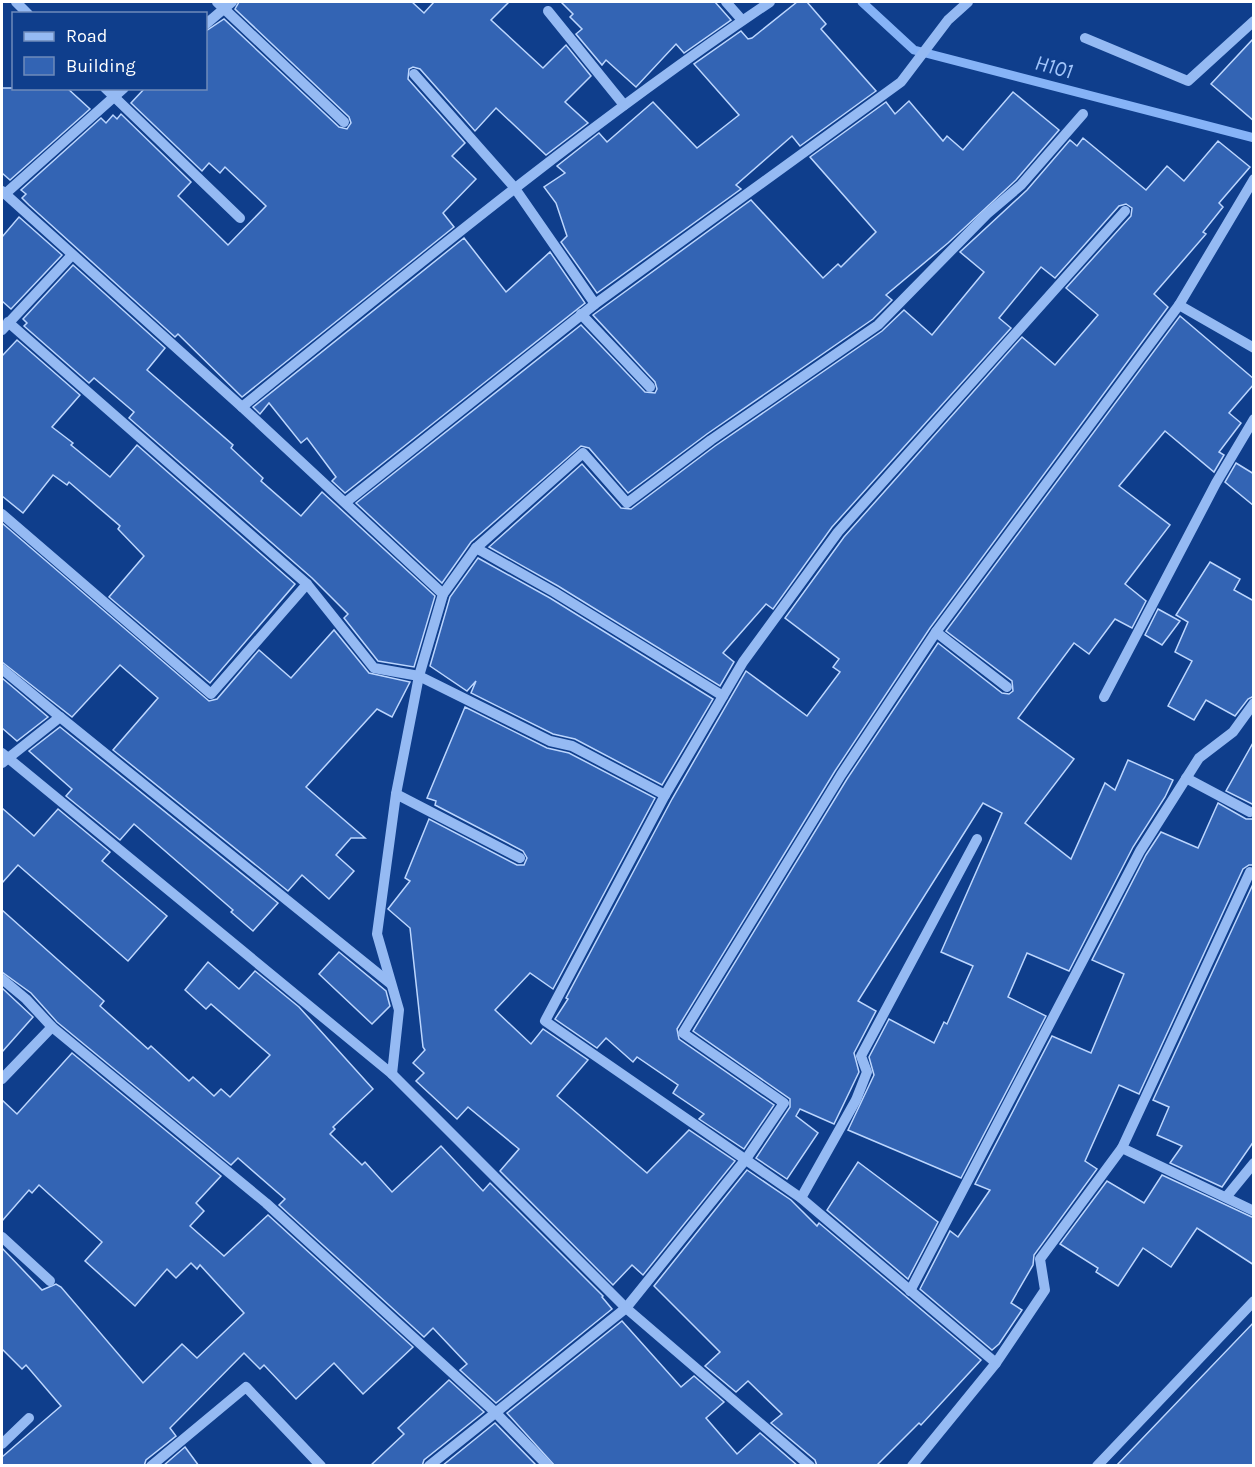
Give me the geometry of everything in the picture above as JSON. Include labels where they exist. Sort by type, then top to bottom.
[{"type":"street","points":[[726,2],[742,20]]},
{"type":"street","points":[[242,407],[514,187],[624,105],[770,2]]},
{"type":"street","points":[[346,502],[581,314],[901,82],[948,20],[968,2]]},
{"type":"street","points":[[207,23],[225,4],[344,122]]},
{"type":"street","points":[[548,10],[624,105]]},
{"type":"street","points":[[1085,38],[1188,81],[1254,21]]},
{"type":"street","points":[[414,74],[514,187],[595,304]]},
{"type":"street","points":[[107,90],[240,218]]},
{"type":"street","points":[[122,90],[3,193],[242,407],[443,594]]},
{"type":"street","points":[[392,1074],[399,1010],[377,934],[396,794],[418,676],[443,594],[476,548],[583,453],[627,503],[711,440],[878,325],[987,214],[1021,186],[1083,114]]},
{"type":"street","points":[[429,1466],[626,1308],[746,1158],[784,1103],[682,1033],[841,775],[936,632],[1179,305],[1254,179]]},
{"type":"street","points":[[996,1363],[801,1198],[545,1021],[665,795],[743,662],[838,532],[1125,211]]},
{"type":"street","points":[[72,255],[5,326],[308,584],[374,668],[418,676],[550,741],[572,746],[665,795]]},
{"type":"street","points":[[1179,305],[1254,348]]},
{"type":"street","points":[[581,314],[650,387]]},
{"type":"street","points":[[1104,697],[1216,483],[1254,419]]},
{"type":"street","points":[[2,514],[211,694],[308,584]]},
{"type":"street","points":[[476,548],[554,592],[723,696]]},
{"type":"street","points":[[936,632],[1007,687]]},
{"type":"street","points":[[2,669],[391,984]]},
{"type":"street","points":[[910,1291],[1140,851],[1199,758],[1233,732],[1254,703]]},
{"type":"street","points":[[60,717],[3,758],[392,1074],[626,1308],[810,1466]]},
{"type":"street","points":[[1186,778],[1250,812]]},
{"type":"street","points":[[396,794],[520,858]]},
{"type":"street","points":[[801,1198],[856,1100],[867,1072],[861,1056],[977,839]]},
{"type":"street","points":[[912,1466],[996,1363],[1045,1290],[1040,1259],[1122,1148],[1250,872]]},
{"type":"street","points":[[2,979],[26,999],[51,1027],[266,1203],[495,1412],[548,1466]]},
{"type":"street","points":[[2,1079],[51,1027]]},
{"type":"street","points":[[1122,1148],[1227,1196],[1254,1211]]},
{"type":"street","points":[[1227,1196],[1254,1163]]},
{"type":"street","points":[[2,1237],[50,1281]]},
{"type":"street","points":[[1097,1466],[1254,1301]]},
{"type":"street","points":[[151,1466],[246,1387],[321,1466]]},
{"type":"street","points":[[2,1444],[30,1418]]},
{"type":"building","points":[[239,2],[412,2],[424,13],[434,2],[509,2],[491,20],[543,68],[566,45],[591,76],[565,102],[588,123],[546,155],[496,108],[475,131],[420,69],[413,67],[409,69],[408,79],[465,143],[452,156],[476,179],[443,213],[454,227],[242,397],[178,334],[175,337],[29,205],[22,198],[26,194],[21,190],[101,118],[106,123],[113,115],[117,119],[121,114],[191,182],[178,196],[228,245],[266,206],[225,167],[220,173],[209,163],[202,171],[131,103],[143,90],[207,90],[207,30],[224,19],[339,127],[347,129],[351,123],[349,117],[235,9]]},
{"type":"building","points":[[561,2],[715,2],[731,20],[684,53],[676,44],[636,87],[606,60],[602,65],[576,34],[582,29],[570,17],[573,14]]},
{"type":"building","points":[[797,2],[807,2],[826,24],[821,29],[876,91],[800,146],[792,136],[736,185],[741,189],[597,293],[561,242],[567,236],[556,203],[544,187],[565,173],[557,166],[599,133],[607,142],[653,102],[697,148],[739,115],[694,64],[741,31],[748,39],[752,38]]},
{"type":"building","points":[[1254,38],[1254,121],[1211,84]]},
{"type":"building","points":[[2,88],[69,90],[90,109],[10,180],[2,173]]},
{"type":"building","points":[[1013,92],[1059,130],[1016,180],[948,243],[886,295],[892,300],[873,319],[707,434],[628,493],[589,448],[581,446],[471,542],[442,583],[356,503],[581,325],[645,392],[655,393],[657,389],[655,382],[593,315],[751,200],[823,278],[838,264],[841,267],[876,232],[810,157],[886,102],[895,114],[909,101],[943,141],[947,136],[963,150]]},
{"type":"building","points":[[1083,138],[1146,190],[1167,166],[1184,181],[1218,141],[1250,167],[1219,203],[1223,207],[1203,232],[1206,234],[1154,294],[1168,307],[930,628],[835,771],[677,1029],[679,1039],[774,1105],[744,1149],[699,1119],[704,1114],[673,1093],[678,1085],[637,1057],[633,1062],[606,1038],[597,1048],[555,1019],[568,999],[566,998],[672,799],[746,671],[807,716],[840,672],[833,667],[839,659],[785,618],[844,537],[1022,337],[1055,365],[1098,315],[1066,288],[1131,216],[1132,208],[1126,204],[1119,206],[1055,278],[1041,267],[999,318],[1011,328],[832,527],[773,609],[766,604],[723,653],[734,662],[720,686],[558,586],[489,547],[582,464],[621,508],[631,509],[715,446],[882,331],[904,310],[932,335],[984,272],[960,252],[1027,190],[1070,140],[1077,146]]},
{"type":"building","points":[[19,217],[62,255],[11,309],[2,301],[2,237]]},
{"type":"building","points":[[464,238],[506,292],[550,252],[585,303],[345,493],[332,481],[336,477],[307,438],[301,443],[269,403],[260,414],[253,407]]},
{"type":"building","points":[[73,265],[165,348],[147,370],[233,445],[231,448],[263,478],[261,481],[301,516],[322,492],[435,596],[414,667],[378,661],[344,618],[348,614],[312,578],[129,418],[134,412],[94,378],[89,383],[24,326],[27,323],[23,319]]},
{"type":"building","points":[[1180,316],[1254,379],[1254,384],[1229,413],[1241,423],[1219,452],[1224,455],[1214,472],[1165,431],[1119,486],[1170,525],[1125,584],[1146,601],[1132,628],[1115,619],[1089,654],[1074,643],[1018,718],[1074,759],[1025,823],[1071,859],[1105,783],[1115,790],[1128,760],[1173,780],[1165,797],[1133,847],[1069,971],[1027,953],[1008,997],[1046,1016],[961,1178],[848,1130],[874,1075],[869,1057],[889,1019],[934,1043],[944,1022],[947,1024],[973,966],[941,952],[1002,813],[983,803],[858,1001],[876,1011],[854,1053],[859,1072],[834,1124],[800,1109],[796,1116],[818,1133],[787,1179],[756,1158],[790,1107],[790,1099],[693,1031],[847,779],[938,643],[1002,693],[1009,694],[1013,691],[1012,681],[946,631]]},
{"type":"building","points":[[17,340],[80,395],[52,427],[73,443],[71,445],[110,477],[137,445],[295,584],[210,683],[109,597],[144,556],[118,529],[120,526],[69,482],[67,485],[53,475],[23,513],[2,496],[2,356]]},
{"type":"building","points":[[1236,463],[1254,474],[1254,506],[1225,482]]},
{"type":"building","points":[[2,523],[209,701],[217,699],[259,650],[291,678],[334,630],[369,673],[410,682],[392,717],[377,709],[306,787],[365,838],[351,838],[336,855],[354,871],[329,899],[302,875],[288,891],[113,750],[158,698],[120,665],[72,717],[2,662]]},
{"type":"building","points":[[478,558],[550,598],[713,699],[662,785],[575,739],[553,734],[471,693],[476,681],[467,691],[430,666],[450,597]]},
{"type":"building","points":[[1210,562],[1240,579],[1234,590],[1254,601],[1254,696],[1248,699],[1235,716],[1206,700],[1194,720],[1168,706],[1192,661],[1175,652],[1188,622],[1176,615]]},
{"type":"building","points":[[1158,609],[1180,621],[1162,645],[1145,635]]},
{"type":"building","points":[[2,678],[48,717],[17,741],[2,728]]},
{"type":"building","points":[[465,707],[547,748],[569,753],[655,798],[553,989],[530,973],[495,1010],[531,1044],[543,1029],[588,1060],[557,1096],[647,1173],[689,1130],[735,1161],[643,1275],[632,1265],[613,1285],[500,1171],[519,1149],[468,1107],[457,1119],[416,1081],[424,1073],[413,1063],[425,1050],[410,928],[388,909],[410,881],[405,878],[429,819],[517,865],[524,865],[527,858],[523,851],[435,805],[436,801],[427,798]]},
{"type":"building","points":[[60,727],[278,903],[253,931],[231,912],[233,910],[134,824],[120,840],[66,796],[72,789],[29,751]]},
{"type":"building","points":[[1254,741],[1254,805],[1226,791]]},
{"type":"building","points":[[1218,803],[1246,819],[1254,819],[1254,865],[1243,869],[1139,1094],[1119,1085],[1085,1161],[1097,1169],[1034,1255],[1033,1265],[1011,1303],[1022,1310],[999,1344],[992,1350],[920,1289],[950,1231],[958,1237],[990,1190],[975,1184],[1052,1036],[1091,1053],[1124,974],[1092,960],[1146,855],[1161,832],[1198,848]]},
{"type":"building","points":[[2,808],[34,836],[58,809],[110,852],[102,861],[167,916],[128,961],[18,865],[2,883]]},
{"type":"building","points":[[1254,882],[1254,1141],[1222,1187],[1170,1163],[1182,1146],[1157,1135],[1169,1107],[1153,1100]]},
{"type":"building","points":[[2,910],[104,1001],[100,1006],[148,1049],[151,1046],[189,1081],[193,1077],[214,1096],[221,1089],[230,1097],[270,1055],[211,1004],[206,1009],[185,990],[208,962],[239,989],[255,971],[299,1007],[373,1089],[333,1127],[335,1129],[330,1134],[362,1165],[365,1162],[392,1192],[441,1146],[483,1191],[490,1183],[603,1296],[612,1309],[496,1403],[460,1370],[467,1364],[433,1328],[424,1337],[279,1205],[285,1199],[238,1158],[231,1165],[57,1022],[31,993],[2,972]]},
{"type":"building","points":[[339,952],[386,991],[390,1006],[372,1024],[319,974]]},
{"type":"building","points":[[2,988],[33,1017],[2,1052]]},
{"type":"building","points":[[72,1053],[221,1176],[196,1203],[204,1211],[190,1226],[224,1256],[268,1215],[413,1347],[363,1394],[334,1363],[296,1399],[264,1365],[260,1369],[244,1353],[170,1428],[176,1436],[146,1460],[144,1466],[2,1466],[2,1457],[61,1406],[26,1365],[22,1369],[2,1349],[2,1248],[42,1290],[56,1284],[61,1287],[143,1383],[182,1344],[197,1358],[244,1313],[200,1265],[197,1269],[191,1263],[176,1278],[167,1269],[135,1306],[85,1261],[102,1242],[39,1185],[32,1193],[29,1190],[2,1221],[2,1100],[17,1114]]},
{"type":"building","points":[[858,1162],[938,1222],[908,1279],[827,1210]]},
{"type":"building","points":[[747,1170],[791,1200],[817,1226],[819,1223],[981,1360],[921,1425],[919,1423],[876,1466],[817,1466],[815,1460],[771,1423],[782,1414],[748,1381],[736,1392],[705,1366],[720,1352],[654,1286]]},
{"type":"building","points":[[1162,1175],[1254,1218],[1254,1265],[1197,1228],[1171,1267],[1143,1248],[1118,1286],[1096,1272],[1098,1268],[1060,1244],[1107,1181],[1144,1203]]},
{"type":"building","points":[[622,1321],[681,1387],[694,1376],[724,1402],[706,1418],[737,1454],[760,1433],[798,1466],[555,1466],[507,1413]]},
{"type":"building","points":[[1254,1322],[1254,1466],[1116,1466]]},
{"type":"building","points":[[449,1380],[484,1412],[424,1460],[422,1466],[370,1466],[404,1434],[398,1428]]},
{"type":"building","points":[[495,1423],[537,1466],[442,1466]]},
{"type":"building","points":[[185,1447],[199,1466],[163,1466]]},
{"type":"waterway","name":"H101","points":[[862,2],[914,50],[1254,138]]}]
